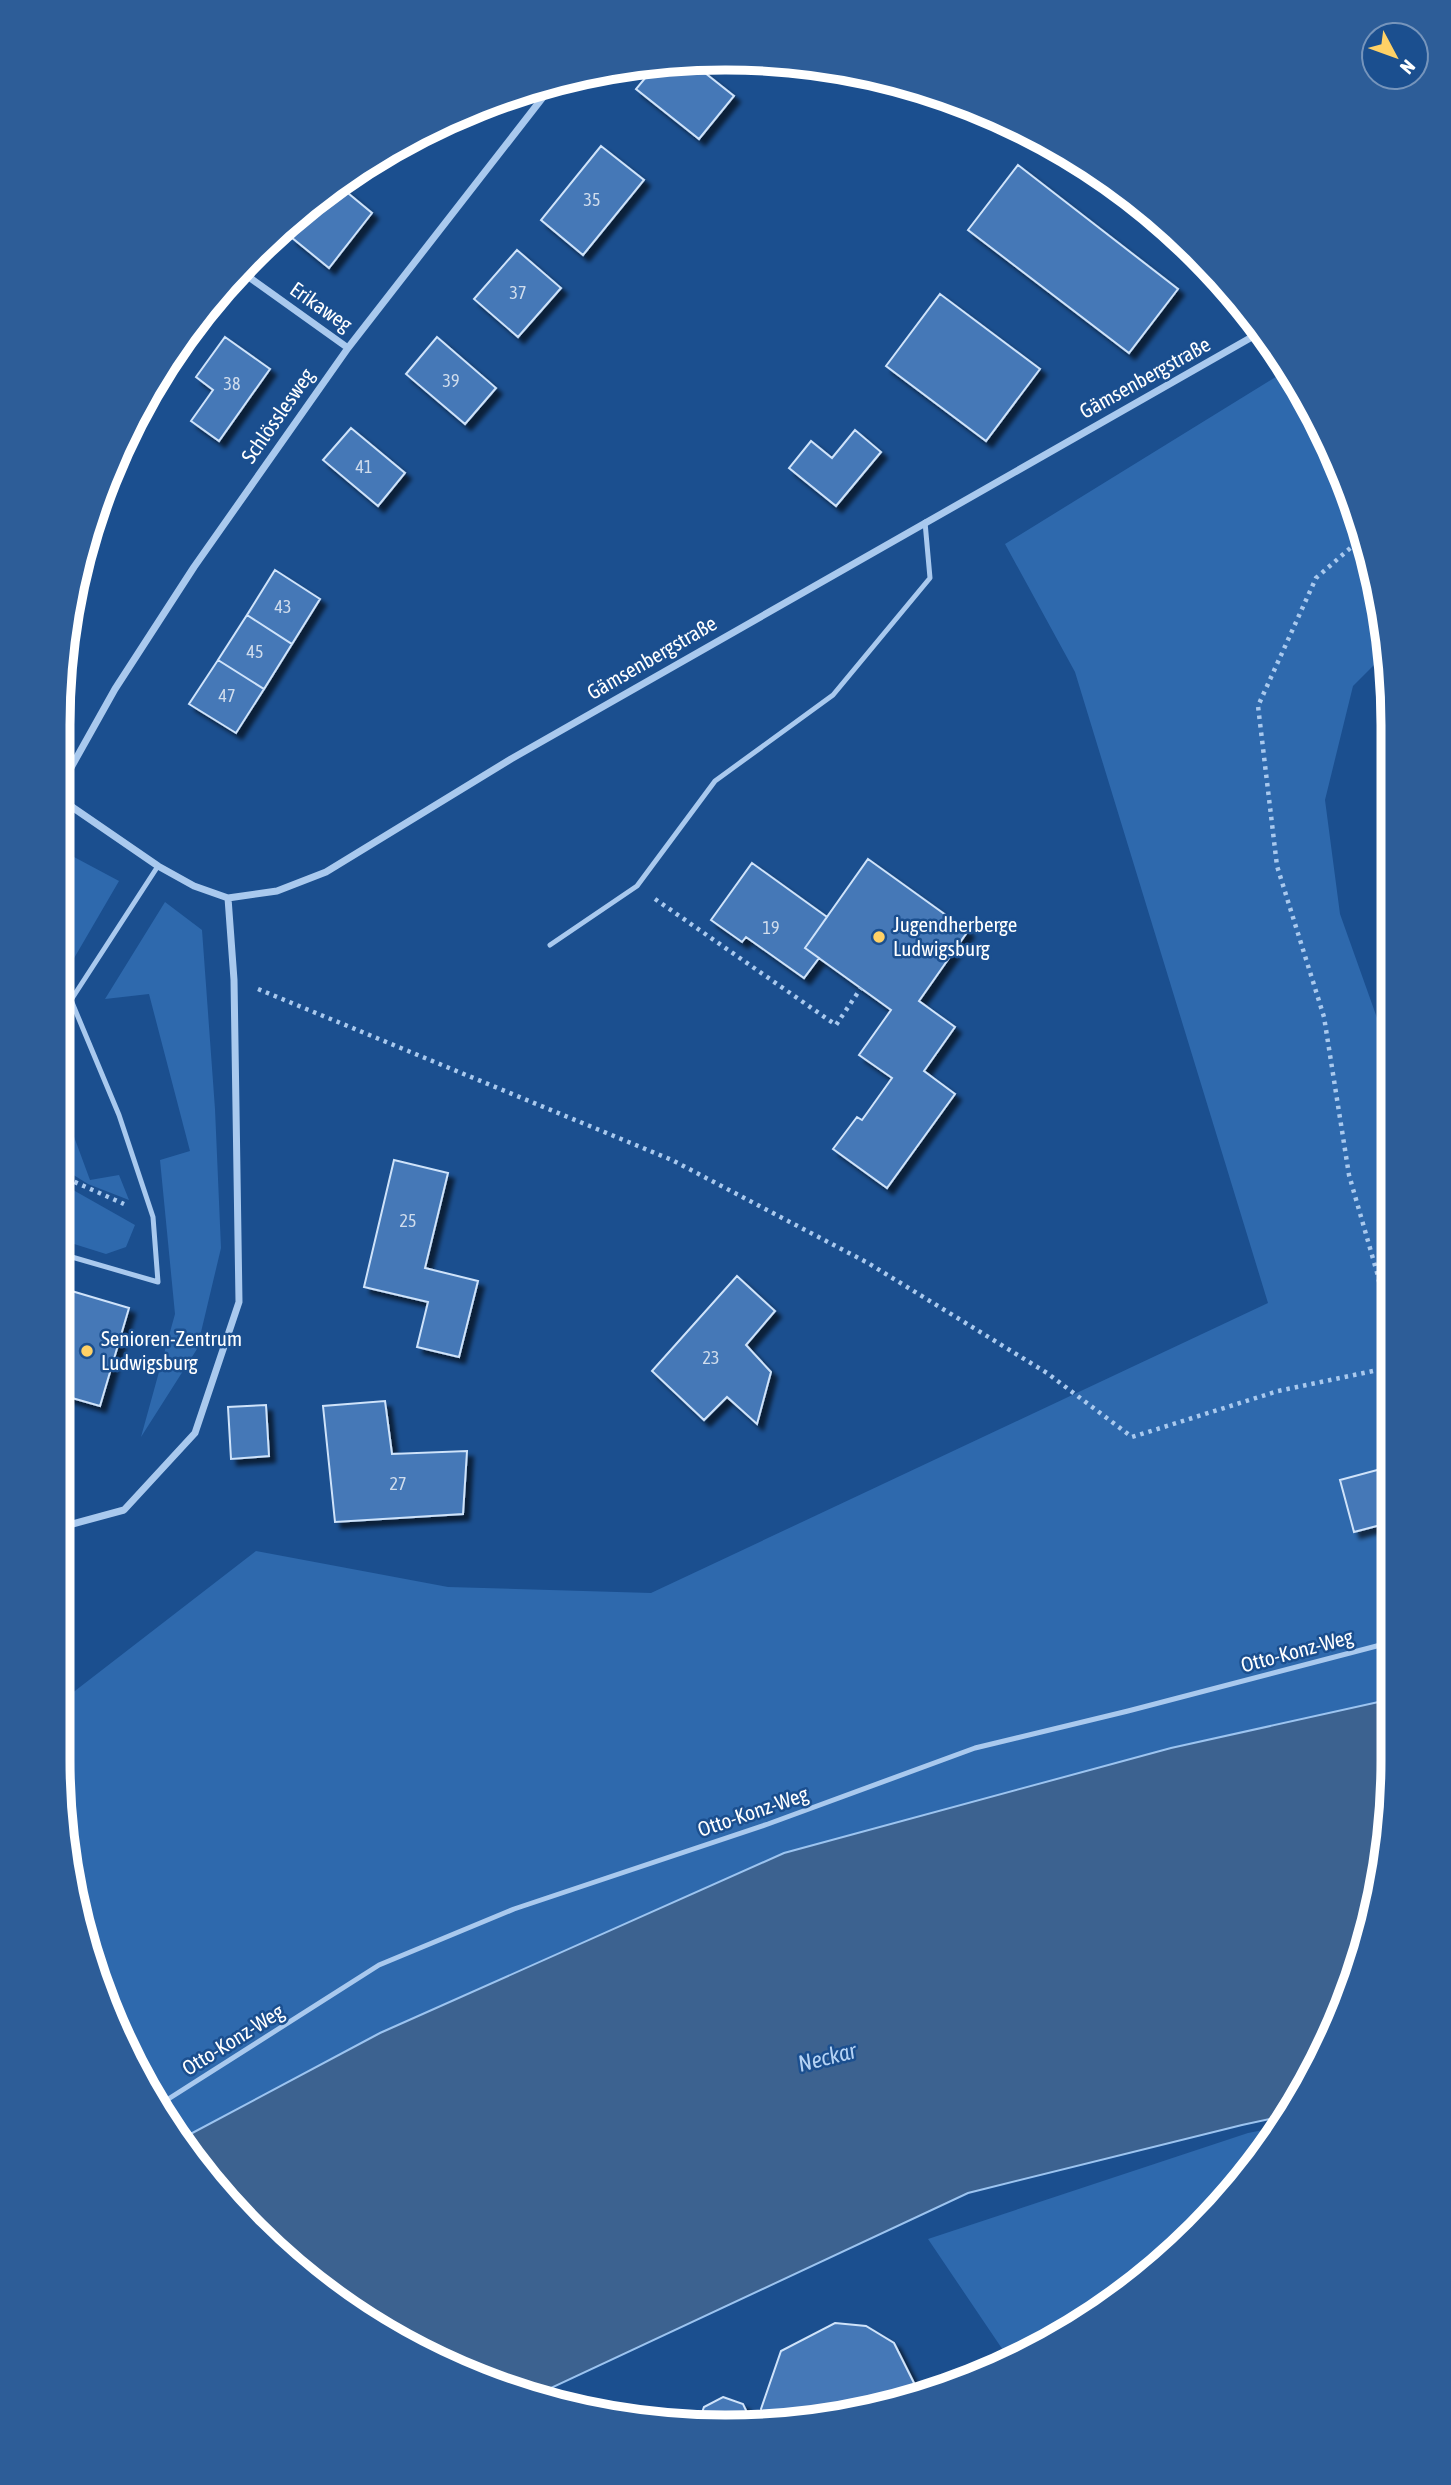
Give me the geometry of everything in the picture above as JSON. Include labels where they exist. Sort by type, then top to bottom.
[{"type":"street","name":"Schlösslesweg","points":[[70,770],[116,689],[194,567],[348,348],[544,96]]},
{"type":"street","name":"Erikaweg","points":[[248,277],[348,348]]},
{"type":"street","name":"Gämsenbergstraße","points":[[70,806],[158,866],[194,886],[228,898],[277,891],[326,872],[511,759],[1254,337]]},
{"type":"street","points":[[70,1525],[124,1510],[195,1433],[239,1302],[234,980],[228,898]]},
{"type":"lane","points":[[550,945],[637,886],[715,781],[832,695],[930,578],[925,522]]},
{"type":"lane","points":[[70,1257],[158,1282],[153,1217],[119,1115],[71,1000],[158,866]]},
{"type":"lane","name":"Otto-Konz-Weg","points":[[166,2100],[379,1965],[514,1909],[768,1824],[975,1748],[1381,1646]]},
{"type":"path","points":[[1355,544],[1316,578],[1258,706],[1277,866],[1324,1017],[1349,1175],[1381,1292]]},
{"type":"path","points":[[637,886],[836,1025],[861,988]]},
{"type":"path","points":[[234,980],[291,1001],[672,1160],[868,1264],[1046,1373],[1132,1437],[1278,1391],[1381,1369]]},
{"type":"path","points":[[70,1180],[153,1217]]},
{"type":"shaded area","points":[[1279,375],[1313,436],[1346,515],[1359,556],[1378,662],[1353,686],[1325,800],[1340,914],[1381,1029],[1381,1701],[1171,1748],[784,1853],[380,2033],[188,2135],[138,2049],[120,2010],[92,1929],[71,1802],[70,1695],[256,1551],[448,1587],[651,1593],[1268,1303],[1075,672],[1005,544]]},
{"type":"shaded area","points":[[70,855],[119,881],[70,965]]},
{"type":"shaded area","points":[[165,902],[202,930],[215,1109],[221,1248],[197,1349],[141,1437],[175,1314],[160,1160],[190,1151],[149,994],[105,999]]},
{"type":"shaded area","points":[[70,1126],[90,1180],[119,1175],[129,1200],[88,1184],[70,1173]]},
{"type":"shaded area","points":[[70,1188],[135,1225],[126,1247],[106,1254],[70,1243]]},
{"type":"shaded area","points":[[1267,2129],[1218,2192],[1158,2252],[1090,2305],[1004,2352],[928,2239],[1248,2133]]},
{"type":"water","name":"Neckar","points":[[1381,1701],[1380,1802],[1359,1929],[1331,2010],[1313,2049],[1275,2118],[968,2193],[547,2390],[475,2365],[398,2327],[361,2305],[326,2280],[262,2223],[205,2159],[188,2135],[380,2033],[784,1853],[1171,1748]]},
{"type":"building","points":[[702,71],[734,96],[699,139],[636,89],[648,75]]},
{"type":"building","points":[[601,146],[644,180],[583,255],[541,220]]},
{"type":"building","points":[[1018,165],[1178,289],[1129,353],[968,230]]},
{"type":"building","points":[[346,191],[372,213],[329,268],[291,237]]},
{"type":"building","points":[[517,250],[561,288],[518,337],[474,299]]},
{"type":"building","points":[[940,294],[1040,369],[986,441],[886,366]]},
{"type":"building","points":[[225,337],[270,369],[219,441],[191,421],[213,390],[196,377]]},
{"type":"building","points":[[437,337],[496,388],[465,424],[406,374]]},
{"type":"building","points":[[351,428],[405,473],[378,506],[323,460]]},
{"type":"building","points":[[855,430],[881,452],[836,506],[789,468],[811,441],[832,458]]},
{"type":"building","points":[[275,570],[320,599],[292,644],[247,615]]},
{"type":"building","points":[[247,615],[292,644],[264,689],[218,660]]},
{"type":"building","points":[[218,660],[264,689],[236,733],[189,704]]},
{"type":"building","points":[[868,859],[968,931],[919,1001],[955,1027],[924,1071],[955,1094],[887,1188],[833,1149],[857,1117],[862,1120],[892,1078],[859,1055],[891,1010],[805,948]]},
{"type":"building","points":[[752,863],[827,917],[805,948],[819,958],[804,978],[746,937],[742,942],[711,920]]},
{"type":"building","points":[[394,1160],[448,1173],[425,1268],[478,1281],[459,1357],[417,1347],[428,1302],[364,1287]]},
{"type":"building","points":[[737,1276],[775,1311],[746,1345],[771,1372],[757,1424],[727,1397],[704,1420],[652,1371]]},
{"type":"building","name":"Senioren-Zentrum Ludwigsburg","points":[[70,1291],[129,1308],[100,1406],[70,1397]]},
{"type":"building","points":[[385,1401],[392,1454],[467,1451],[463,1514],[335,1522],[323,1406]]},
{"type":"building","points":[[266,1405],[269,1456],[231,1459],[228,1407]]},
{"type":"building","points":[[1381,1469],[1381,1525],[1354,1532],[1340,1480]]},
{"type":"building","points":[[835,2323],[866,2326],[894,2343],[916,2386],[853,2402],[763,2414],[761,2409],[781,2351]]},
{"type":"building","points":[[723,2397],[743,2404],[748,2414],[701,2414],[704,2407]]},
{"type":"place","name":"Jugendherberge Ludwigsburg","points":[[879,937]]},
{"type":"place","name":"Senioren-Zentrum Ludwigsburg","points":[[87,1351]]}]
